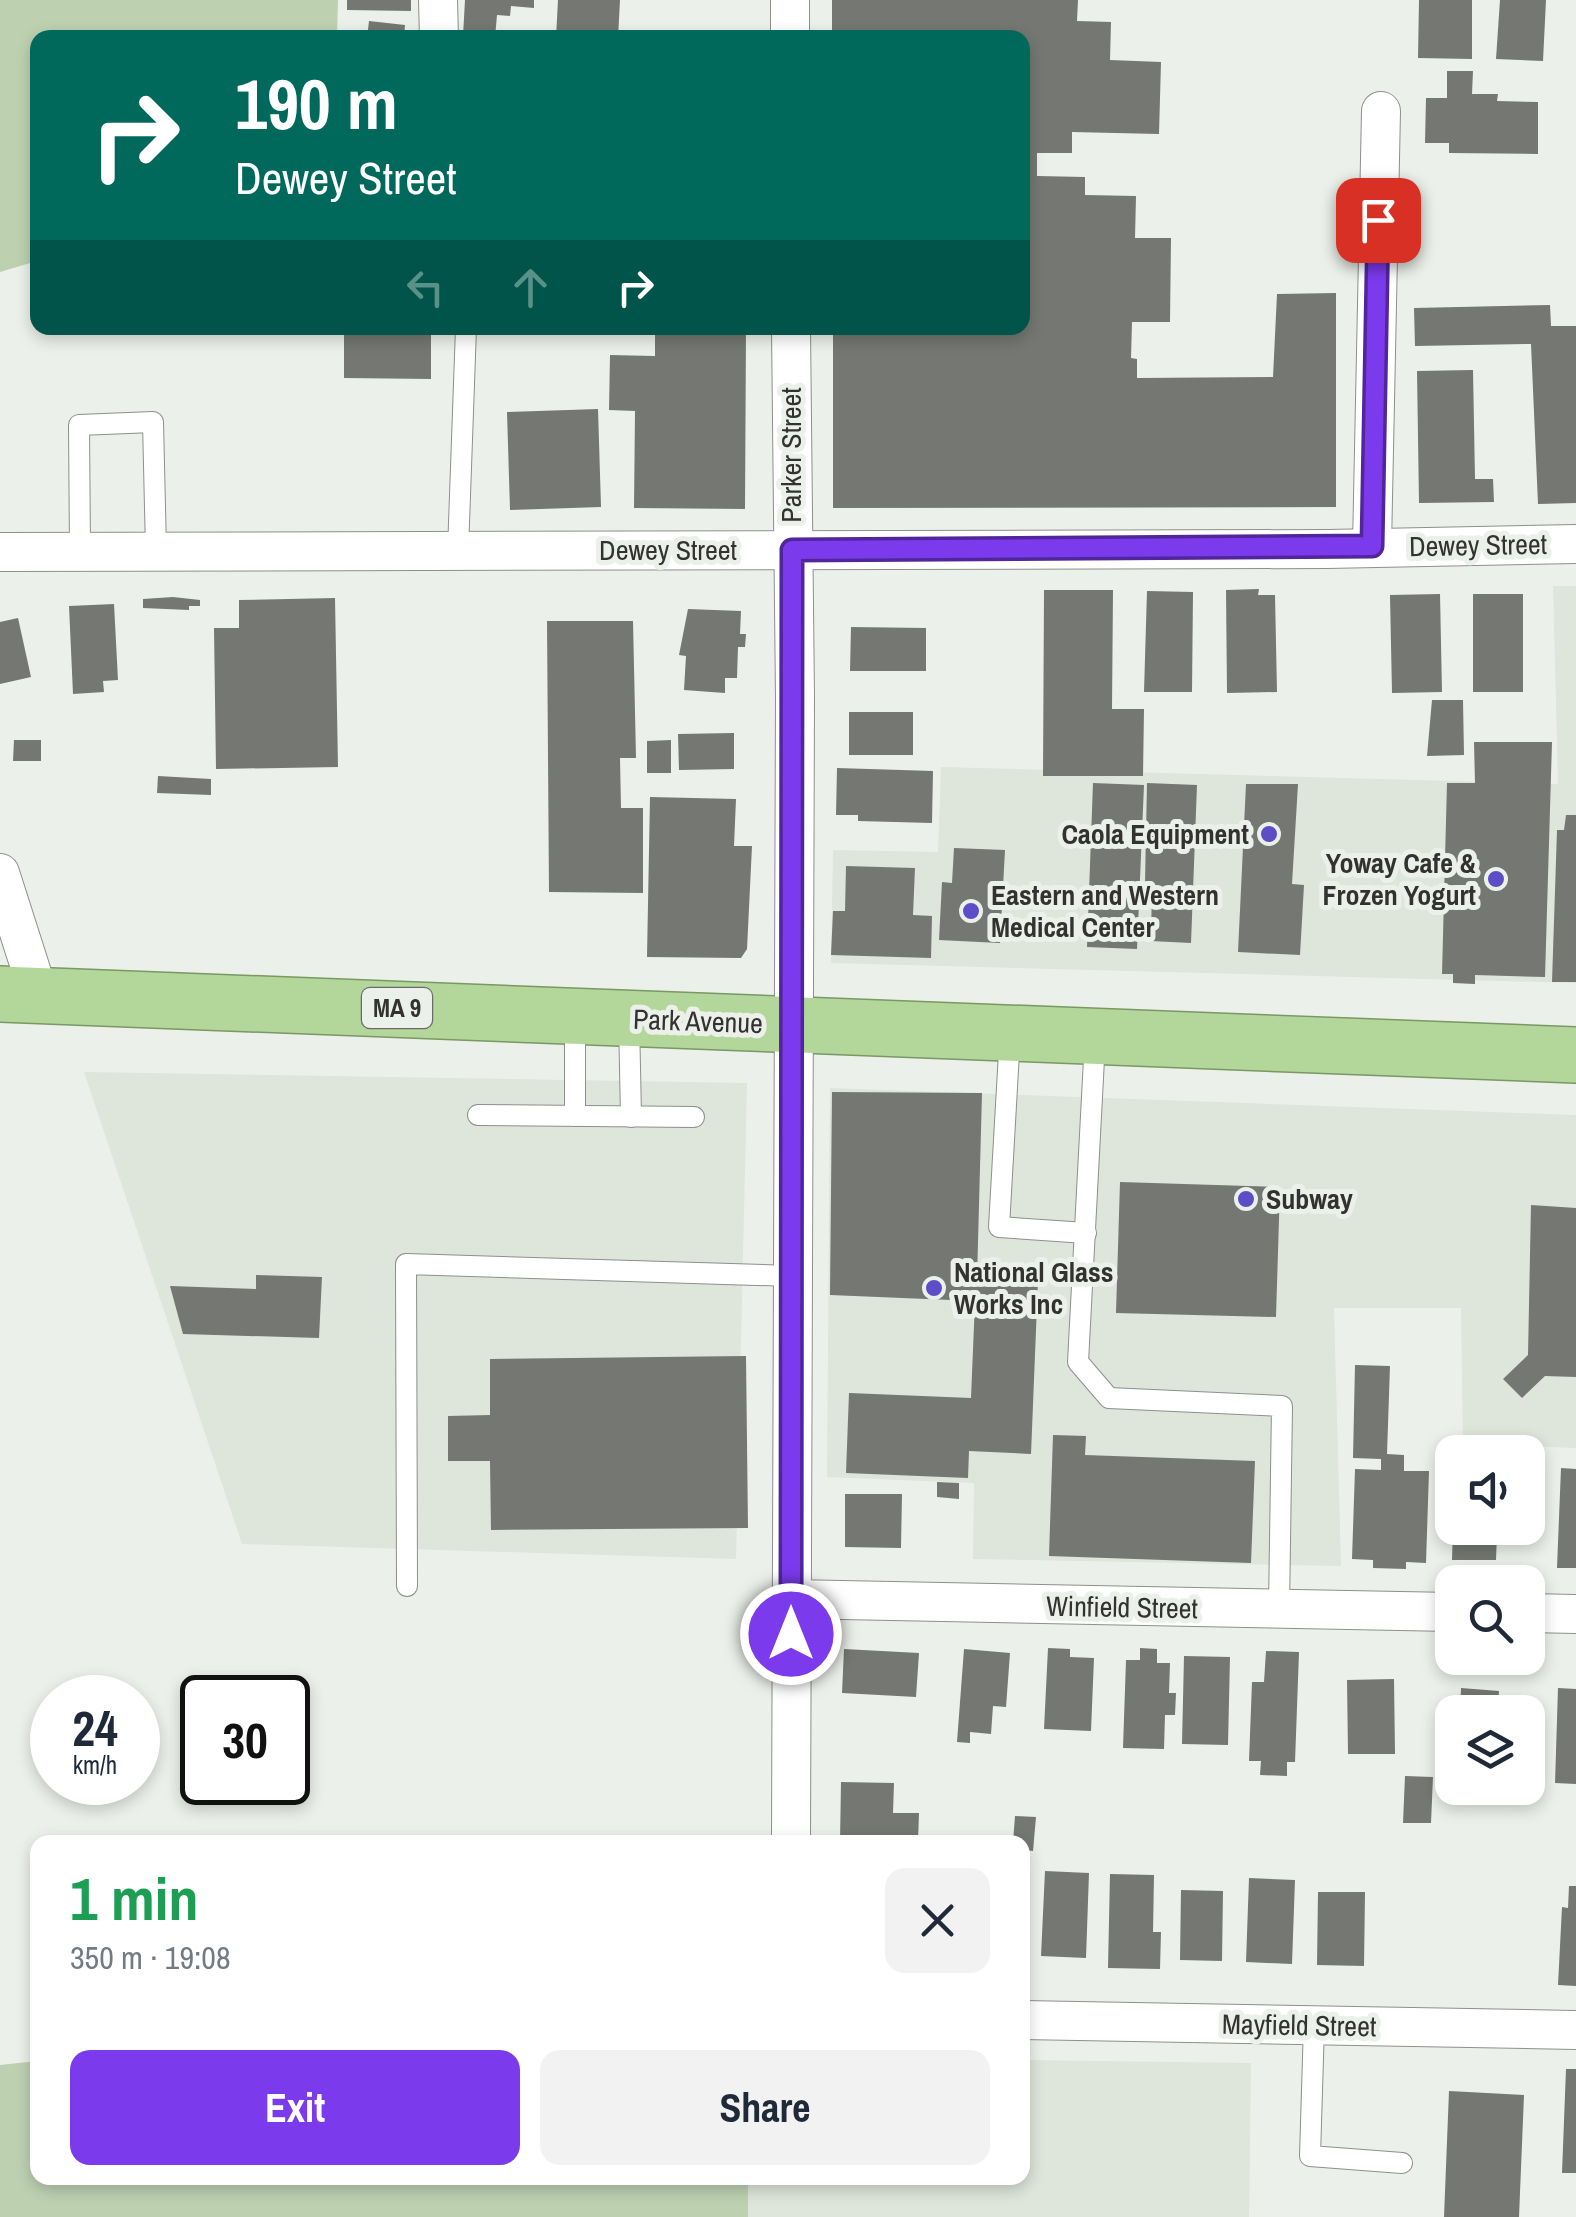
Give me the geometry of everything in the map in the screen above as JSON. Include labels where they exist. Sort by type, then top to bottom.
[{"type":"highway","name":"Park Avenue","points":[[20,995],[1576,1055]]},
{"type":"street","points":[[438,0],[439,30]]},
{"type":"street","points":[[790,0],[790,30]]},
{"type":"street","points":[[1372,546],[1380,110]]},
{"type":"street","name":"Parker Street","points":[[791,335],[791,1835]]},
{"type":"street","name":"Dewey Street","points":[[0,552],[1576,544]]},
{"type":"street","points":[[0,873],[20,995]]},
{"type":"street","name":"Winfield Street","points":[[791,1599],[1435,1612]]},
{"type":"street","points":[[1545,1613],[1576,1614]]},
{"type":"street","name":"Mayfield Street","points":[[1030,2020],[1576,2030]]},
{"type":"lane","points":[[458,551],[466,335]]},
{"type":"lane","points":[[80,550],[79,426],[153,422],[156,550]]},
{"type":"lane","points":[[575,1016],[575,1116]]},
{"type":"lane","points":[[629,1018],[632,1116]]},
{"type":"lane","points":[[1010,1033],[999,1227],[1086,1233]]},
{"type":"lane","points":[[1095,1038],[1078,1362],[1109,1398],[1282,1406],[1279,1610]]},
{"type":"lane","points":[[478,1114],[694,1118]]},
{"type":"lane","points":[[407,1586],[406,1264],[792,1276]]},
{"type":"lane","points":[[1314,2025],[1310,2156],[1402,2163]]},
{"type":"shaded area","points":[[1553,586],[1576,586],[1576,983],[831,963],[833,850],[938,852],[941,767],[1558,784]]},
{"type":"shaded area","points":[[84,1072],[747,1083],[736,1559],[242,1544]]},
{"type":"shaded area","points":[[830,1088],[1576,1115],[1576,1448],[1545,1447],[1545,1435],[1463,1435],[1461,1308],[1334,1308],[1341,1566],[973,1559],[974,1483],[827,1477]]},
{"type":"shaded area","points":[[1030,2060],[1251,2063],[1249,2217],[748,2217],[748,2185],[1030,2185]]},
{"type":"green space","points":[[0,0],[338,0],[337,30],[30,30],[30,263],[0,272]]},
{"type":"green space","points":[[30,2062],[30,2185],[748,2185],[748,2217],[0,2217],[0,2065]]},
{"type":"building","points":[[347,0],[411,0],[411,11],[347,10]]},
{"type":"building","points":[[465,0],[534,0],[534,8],[511,6],[510,16],[497,15],[496,30],[463,30]]},
{"type":"building","points":[[558,0],[620,0],[618,30],[556,30]]},
{"type":"building","points":[[832,0],[1078,0],[1077,21],[1111,22],[1110,60],[1161,62],[1159,134],[1072,132],[1072,153],[1037,153],[1037,176],[1085,177],[1085,195],[1136,196],[1135,238],[1171,238],[1170,322],[1132,322],[1131,358],[1137,359],[1137,378],[1273,377],[1277,294],[1336,293],[1336,507],[833,508],[833,335],[1030,335],[1030,30],[832,30]]},
{"type":"building","points":[[1419,0],[1472,0],[1472,59],[1418,58]]},
{"type":"building","points":[[1500,0],[1546,0],[1543,61],[1496,59]]},
{"type":"building","points":[[369,21],[405,25],[405,30],[368,30]]},
{"type":"building","points":[[1447,71],[1473,71],[1472,94],[1498,94],[1497,101],[1538,102],[1538,154],[1449,153],[1449,143],[1425,143],[1426,98],[1447,98]]},
{"type":"building","points":[[1550,305],[1551,326],[1576,326],[1576,503],[1538,504],[1531,344],[1415,346],[1414,308]]},
{"type":"building","points":[[344,335],[431,335],[431,379],[344,378]]},
{"type":"building","points":[[655,335],[746,335],[745,509],[634,508],[635,411],[609,410],[610,355],[655,356]]},
{"type":"building","points":[[1473,370],[1475,479],[1493,479],[1494,502],[1419,503],[1417,371]]},
{"type":"building","points":[[598,409],[601,507],[510,510],[507,412]]},
{"type":"building","points":[[1259,589],[1258,595],[1275,595],[1277,692],[1227,693],[1226,590]]},
{"type":"building","points":[[1044,590],[1113,590],[1112,709],[1144,709],[1143,776],[1043,776]]},
{"type":"building","points":[[1147,591],[1193,592],[1192,692],[1144,692]]},
{"type":"building","points":[[1440,594],[1442,692],[1392,693],[1390,595]]},
{"type":"building","points":[[1473,594],[1523,594],[1523,692],[1473,692]]},
{"type":"building","points":[[335,598],[338,767],[216,769],[214,628],[239,628],[239,600]]},
{"type":"building","points":[[143,599],[200,600],[200,606],[189,606],[189,610],[143,608]]},
{"type":"building","points":[[114,604],[118,680],[103,681],[104,692],[73,694],[69,606]]},
{"type":"building","points":[[688,609],[741,611],[740,634],[746,634],[745,647],[738,647],[737,678],[725,678],[725,693],[684,690],[686,656],[679,655]]},
{"type":"building","points":[[18,618],[31,677],[0,684],[0,622]]},
{"type":"building","points":[[547,621],[633,621],[636,758],[620,758],[621,808],[643,808],[643,893],[549,892]]},
{"type":"building","points":[[851,627],[926,628],[926,671],[850,671]]},
{"type":"building","points":[[1432,700],[1463,700],[1464,755],[1427,756]]},
{"type":"building","points":[[849,712],[913,712],[913,755],[849,755]]},
{"type":"building","points":[[734,733],[734,769],[679,770],[678,734]]},
{"type":"building","points":[[14,740],[41,740],[41,761],[13,761]]},
{"type":"building","points":[[671,740],[671,773],[647,773],[647,741]]},
{"type":"building","name":"Yoway Cafe & Frozen Yogurt","points":[[1474,742],[1552,742],[1545,977],[1475,975],[1475,984],[1453,983],[1453,974],[1442,974],[1447,783],[1475,783]]},
{"type":"building","points":[[837,768],[933,771],[932,823],[858,821],[858,815],[836,815]]},
{"type":"building","points":[[158,776],[211,779],[211,795],[157,793]]},
{"type":"building","points":[[1093,783],[1144,785],[1137,949],[1087,947]]},
{"type":"building","points":[[1147,783],[1197,785],[1191,943],[1151,941],[1152,882],[1145,883]]},
{"type":"building","name":"Caola Equipment","points":[[1246,784],[1298,784],[1292,884],[1304,885],[1300,955],[1238,952]]},
{"type":"building","points":[[650,797],[736,799],[734,846],[752,846],[747,949],[741,958],[647,957]]},
{"type":"building","points":[[1566,815],[1576,815],[1576,982],[1552,982],[1557,830],[1564,830]]},
{"type":"building","name":"Eastern and Western Medical Center","points":[[954,848],[1005,850],[1000,943],[939,940],[942,882],[952,883]]},
{"type":"building","points":[[846,866],[915,868],[913,915],[932,916],[931,958],[831,955],[833,911],[845,911]]},
{"type":"building","name":"National Glass Works Inc","points":[[832,1092],[982,1093],[977,1279],[1038,1280],[1031,1454],[969,1451],[968,1478],[846,1473],[849,1393],[971,1398],[975,1301],[830,1295]]},
{"type":"building","points":[[1120,1182],[1280,1187],[1276,1317],[1116,1313]]},
{"type":"building","points":[[1531,1205],[1576,1208],[1576,1377],[1545,1376],[1522,1398],[1503,1379],[1528,1355]]},
{"type":"building","points":[[256,1275],[322,1277],[319,1338],[183,1334],[170,1286],[256,1289]]},
{"type":"building","points":[[746,1356],[748,1528],[491,1530],[490,1461],[448,1461],[448,1416],[490,1415],[490,1359]]},
{"type":"building","points":[[1355,1365],[1390,1366],[1387,1454],[1404,1455],[1404,1471],[1429,1471],[1426,1563],[1406,1562],[1406,1569],[1373,1568],[1373,1560],[1352,1559],[1355,1469],[1381,1470],[1381,1459],[1353,1458]]},
{"type":"building","points":[[1053,1435],[1086,1436],[1085,1455],[1255,1461],[1251,1563],[1049,1556]]},
{"type":"building","points":[[1561,1468],[1576,1469],[1576,1568],[1557,1568]]},
{"type":"building","points":[[937,1482],[959,1483],[959,1499],[937,1497]]},
{"type":"building","points":[[845,1494],[902,1494],[901,1548],[845,1547]]},
{"type":"building","points":[[1452,1545],[1497,1545],[1496,1560],[1452,1560]]},
{"type":"building","points":[[1048,1648],[1070,1649],[1070,1657],[1094,1658],[1091,1731],[1044,1729]]},
{"type":"building","points":[[1140,1648],[1157,1649],[1157,1663],[1170,1663],[1169,1693],[1176,1693],[1175,1715],[1165,1715],[1164,1749],[1123,1748],[1126,1660],[1140,1660]]},
{"type":"building","points":[[844,1649],[919,1653],[916,1697],[842,1693]]},
{"type":"building","points":[[964,1649],[1010,1653],[1006,1707],[993,1706],[991,1734],[970,1732],[970,1743],[957,1742]]},
{"type":"building","points":[[1266,1651],[1299,1652],[1295,1762],[1287,1762],[1287,1776],[1260,1775],[1261,1761],[1249,1761],[1252,1682],[1264,1682]]},
{"type":"building","points":[[1184,1656],[1230,1657],[1228,1745],[1182,1744]]},
{"type":"building","points":[[1394,1679],[1395,1754],[1348,1754],[1347,1680]]},
{"type":"building","points":[[1461,1688],[1499,1691],[1499,1695],[1461,1695]]},
{"type":"building","points":[[1558,1688],[1576,1689],[1576,1784],[1555,1783]]},
{"type":"building","points":[[1405,1776],[1433,1777],[1431,1823],[1403,1823]]},
{"type":"building","points":[[841,1782],[894,1783],[893,1813],[919,1813],[918,1835],[840,1835]]},
{"type":"building","points":[[1015,1816],[1036,1817],[1033,1851],[1030,1835],[1014,1835]]},
{"type":"building","points":[[1045,1871],[1089,1873],[1086,1958],[1041,1956]]},
{"type":"building","points":[[1110,1874],[1154,1875],[1153,1932],[1161,1932],[1160,1969],[1108,1968]]},
{"type":"building","points":[[1249,1878],[1295,1880],[1292,1964],[1246,1962]]},
{"type":"building","points":[[1569,1886],[1576,1886],[1576,1986],[1558,1985],[1562,1907],[1568,1908]]},
{"type":"building","points":[[1181,1890],[1223,1891],[1222,1961],[1180,1960]]},
{"type":"building","points":[[1318,1892],[1365,1892],[1364,1966],[1317,1965]]},
{"type":"building","points":[[1566,2069],[1576,2069],[1576,2173],[1562,2173]]},
{"type":"building","points":[[1449,2091],[1524,2095],[1519,2217],[1444,2217]]},
{"type":"place","name":"Caola Equipment","points":[[1269,834]]},
{"type":"place","name":"Yoway Cafe & Frozen Yogurt","points":[[1496,879]]},
{"type":"place","name":"Eastern and Western Medical Center","points":[[971,911]]},
{"type":"place","name":"Subway","points":[[1246,1199]]},
{"type":"place","name":"National Glass Works Inc","points":[[934,1288]]},
{"type":"route","points":[[791,1634],[792,550],[1372,546],[1378,220]]}]
